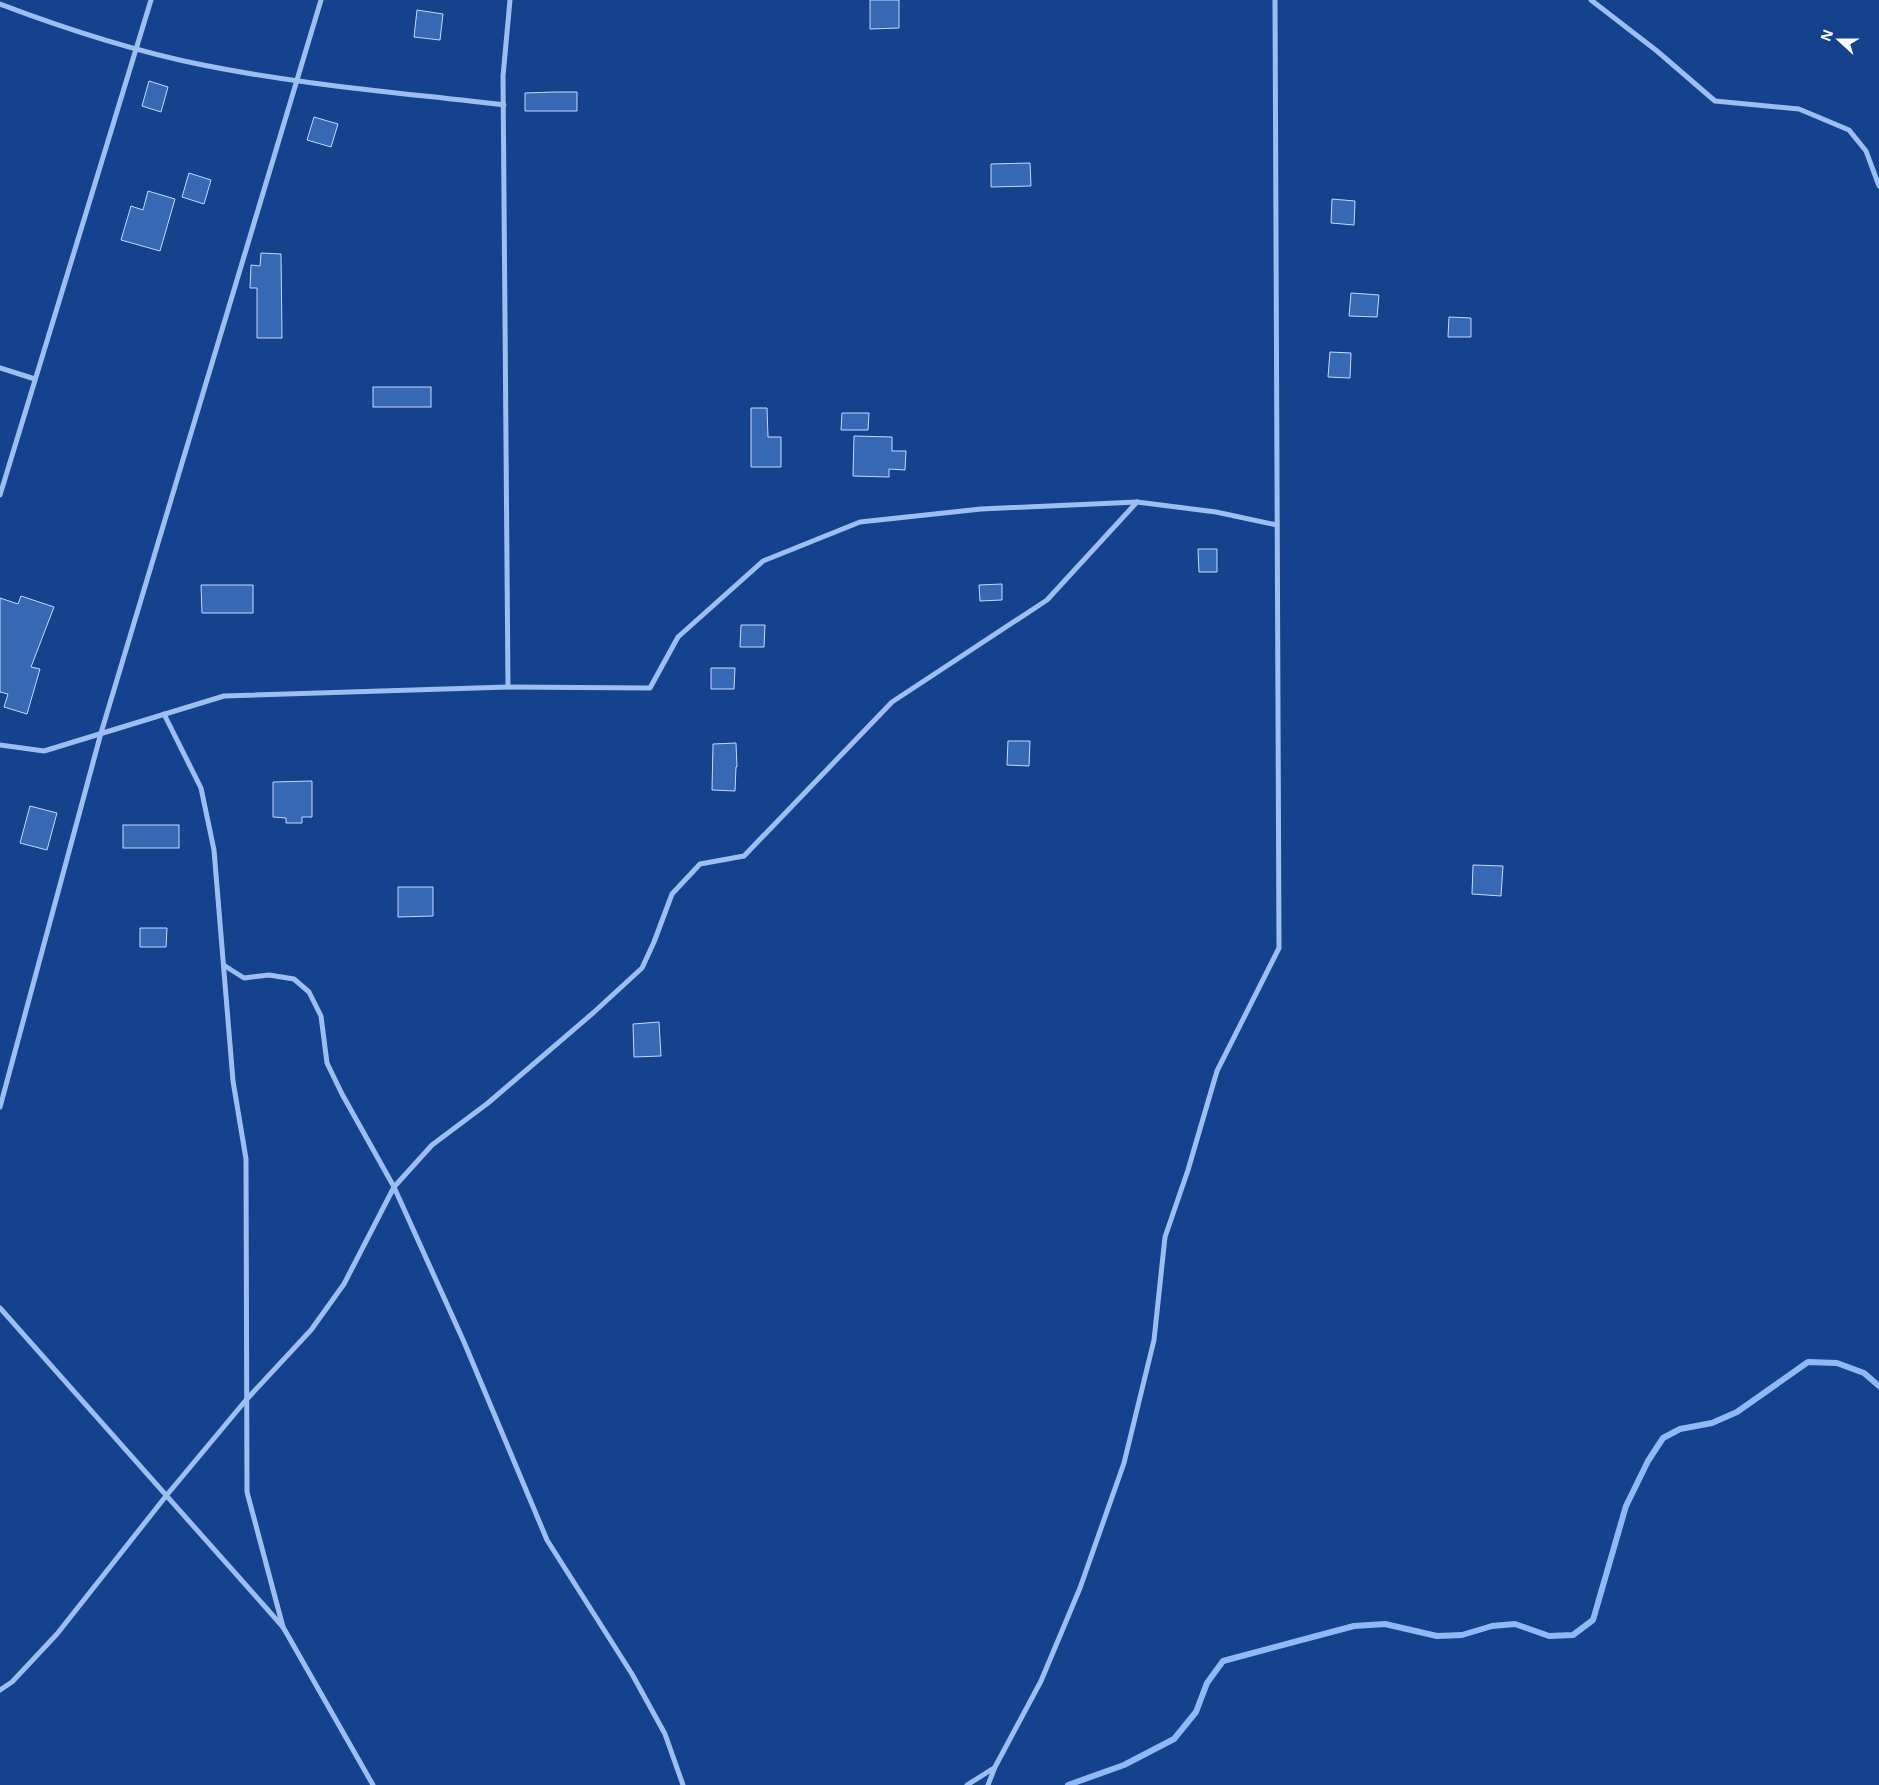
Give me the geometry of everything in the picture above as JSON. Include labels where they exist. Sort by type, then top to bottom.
[{"type":"street","points":[[0,495],[135,47],[151,0]]},
{"type":"street","points":[[0,1107],[101,733],[320,0]]},
{"type":"street","points":[[508,687],[503,76],[510,0]]},
{"type":"street","points":[[988,1785],[1040,1682],[1080,1588],[1124,1463],[1154,1340],[1165,1237],[1188,1170],[1217,1071],[1279,948],[1275,0]]},
{"type":"street","points":[[1590,0],[1657,51],[1715,101],[1799,109],[1849,130],[1866,151],[1879,186]]},
{"type":"street","points":[[0,4],[65,29],[202,65],[288,80],[297,79],[504,105]]},
{"type":"street","points":[[0,368],[35,379]]},
{"type":"street","points":[[0,745],[44,751],[224,696],[508,687],[650,688],[678,637],[763,561],[860,522],[981,508],[1137,502],[1216,512],[1277,525]]},
{"type":"street","points":[[0,1690],[12,1682],[57,1634],[166,1496],[246,1400],[311,1330],[344,1284],[394,1187],[432,1145],[488,1103],[593,1013],[642,968],[672,894],[700,864],[744,856],[892,702],[1048,600],[1137,502]]},
{"type":"street","points":[[164,714],[201,788],[214,850],[233,1082],[246,1159],[247,1492],[283,1627]]},
{"type":"street","points":[[225,966],[244,978],[269,974],[294,979],[309,992],[321,1016],[328,1063],[342,1094],[394,1187],[464,1342],[547,1540],[632,1674],[664,1734],[683,1785]]},
{"type":"street","points":[[0,1308],[283,1627],[373,1785]]},
{"type":"street","points":[[968,1785],[995,1768]]},
{"type":"building","points":[[870,0],[899,0],[899,28],[870,29]]},
{"type":"building","points":[[417,10],[443,14],[440,40],[414,37]]},
{"type":"building","points":[[149,81],[168,87],[161,112],[142,106]]},
{"type":"building","points":[[577,92],[577,111],[525,111],[525,93]]},
{"type":"building","points":[[314,117],[338,124],[331,147],[307,140]]},
{"type":"building","points":[[1030,163],[1031,186],[991,187],[991,164]]},
{"type":"building","points":[[189,173],[211,180],[204,204],[182,197]]},
{"type":"building","points":[[148,191],[175,199],[160,251],[121,240],[131,206],[143,210]]},
{"type":"building","points":[[1332,199],[1355,201],[1354,225],[1331,223]]},
{"type":"building","points":[[261,253],[281,254],[282,338],[257,338],[257,288],[250,288],[251,265],[260,266]]},
{"type":"building","points":[[1351,293],[1379,295],[1377,317],[1349,316]]},
{"type":"building","points":[[1449,317],[1471,318],[1471,337],[1448,337]]},
{"type":"building","points":[[1330,352],[1351,353],[1350,378],[1328,377]]},
{"type":"building","points":[[373,387],[431,387],[431,407],[373,407]]},
{"type":"building","points":[[751,408],[767,408],[768,437],[781,437],[781,467],[751,467]]},
{"type":"building","points":[[842,413],[869,413],[868,430],[841,430]]},
{"type":"building","points":[[854,436],[892,437],[892,451],[906,451],[905,470],[889,469],[889,477],[853,476]]},
{"type":"building","points":[[1198,549],[1217,549],[1217,572],[1199,572]]},
{"type":"building","points":[[1002,584],[1002,600],[980,601],[979,585]]},
{"type":"building","points":[[201,585],[253,585],[253,613],[202,613]]},
{"type":"building","points":[[21,596],[54,607],[31,667],[40,669],[27,714],[4,707],[8,694],[0,692],[0,598],[18,604]]},
{"type":"building","points":[[741,625],[765,625],[764,647],[740,647]]},
{"type":"building","points":[[711,668],[735,668],[734,689],[711,689]]},
{"type":"building","points":[[1008,741],[1030,741],[1029,766],[1007,765]]},
{"type":"building","points":[[736,743],[735,791],[712,790],[713,744]]},
{"type":"building","points":[[312,781],[312,817],[302,817],[302,823],[286,823],[286,818],[273,817],[273,782]]},
{"type":"building","points":[[30,806],[57,813],[47,850],[20,843]]},
{"type":"building","points":[[123,825],[179,825],[179,848],[123,848]]},
{"type":"building","points":[[1473,865],[1503,866],[1501,896],[1472,894]]},
{"type":"building","points":[[398,887],[433,887],[433,916],[398,917]]},
{"type":"building","points":[[140,928],[167,928],[166,947],[140,947]]},
{"type":"building","points":[[659,1022],[661,1056],[634,1057],[633,1024]]},
{"type":"waterway","points":[[1068,1785],[1124,1765],[1174,1739],[1196,1712],[1207,1683],[1223,1661],[1354,1626],[1385,1624],[1437,1636],[1462,1635],[1492,1626],[1515,1624],[1549,1636],[1573,1635],[1593,1620],[1626,1506],[1648,1461],[1663,1438],[1680,1429],[1712,1423],[1737,1412],[1808,1362],[1837,1363],[1864,1373],[1879,1386]]}]
